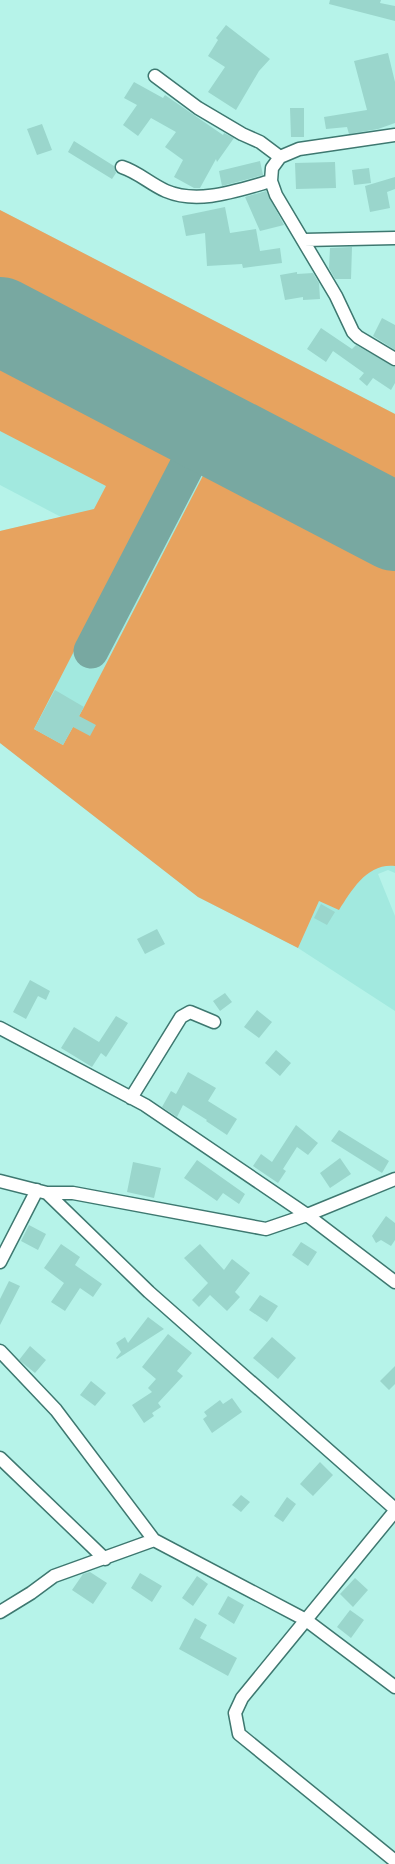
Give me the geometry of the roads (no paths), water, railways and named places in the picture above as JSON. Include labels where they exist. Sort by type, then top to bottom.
[{"type":"street","points":[[155,76],[198,108],[242,134],[260,142],[280,157]]},
{"type":"street","points":[[395,135],[299,149],[280,157],[272,168],[271,181],[284,208],[336,296],[353,332],[358,337],[395,359]]},
{"type":"street","points":[[122,166],[164,190],[174,194],[195,197],[229,192],[271,181]]},
{"type":"street","points":[[304,240],[395,238]]},
{"type":"street","points":[[131,1098],[181,1017],[190,1012],[214,1022]]},
{"type":"street","points":[[0,1028],[145,1105],[307,1215],[395,1282]]},
{"type":"street","points":[[0,1181],[42,1191],[73,1193],[266,1229],[307,1215],[395,1179]]},
{"type":"street","points":[[0,1262],[42,1191]]},
{"type":"street","points":[[42,1191],[149,1292],[395,1510],[242,1698],[235,1713],[239,1734],[395,1861]]},
{"type":"street","points":[[0,1351],[56,1410],[154,1540],[306,1620],[395,1686]]},
{"type":"street","points":[[0,1458],[105,1558]]},
{"type":"street","points":[[0,1612],[32,1593],[54,1576],[154,1540]]}]
